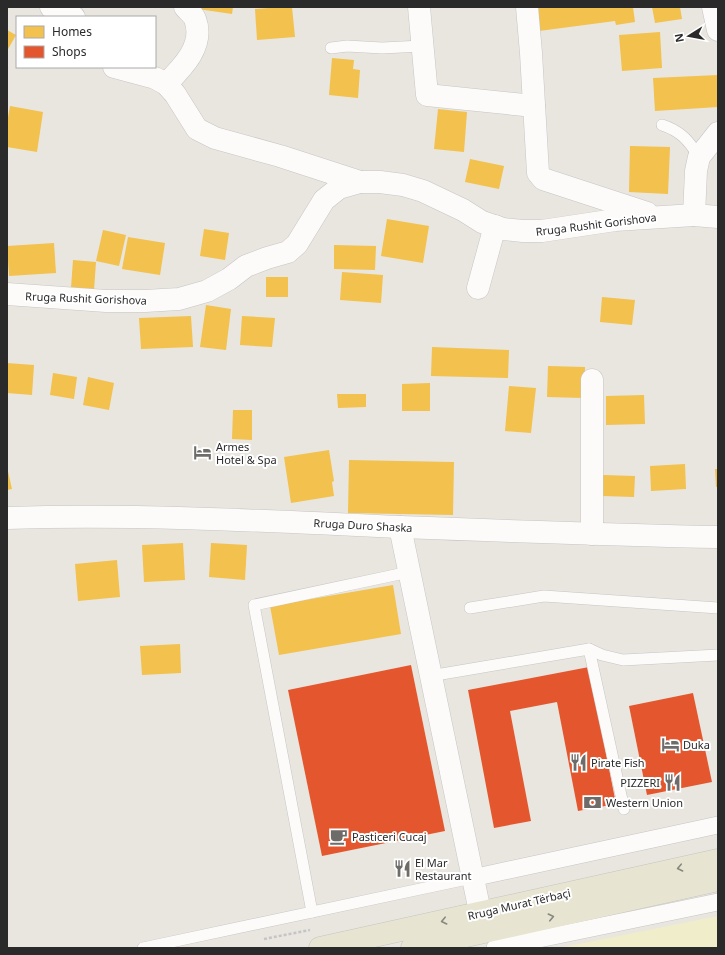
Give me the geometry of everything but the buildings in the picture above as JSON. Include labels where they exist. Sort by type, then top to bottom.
[{"type":"main road","name":"Rruga Murat Tërbaçi","points":[[320,948],[486,931],[718,860]]},
{"type":"main road","name":"Rruga Murat Tërbaçi","points":[[412,948],[718,880]]},
{"type":"street","points":[[51,7],[72,16]]},
{"type":"street","points":[[166,84],[181,68],[192,53],[197,40],[195,17],[185,7]]},
{"type":"street","points":[[419,7],[427,95],[534,106]]},
{"type":"street","points":[[527,7],[538,173],[543,179],[656,216]]},
{"type":"street","points":[[713,7],[718,30]]},
{"type":"street","points":[[118,68],[155,78],[166,84],[197,129],[215,138],[280,156],[360,182]]},
{"type":"street","points":[[694,215],[696,171],[699,157],[718,133]]},
{"type":"street","name":"Rruga Rushit Gorishova","points":[[7,294],[106,301],[145,301],[179,299],[207,291],[229,279],[246,266],[288,252],[297,244],[324,200],[339,188],[360,182],[380,182],[403,185],[423,191],[463,210],[482,222],[503,229],[523,231],[542,231],[608,221],[656,216],[694,215],[718,217]]},
{"type":"street","points":[[478,288],[495,226]]},
{"type":"street","points":[[592,380],[592,534]]},
{"type":"street","name":"Rruga Duro Shaska","points":[[7,518],[192,518],[592,534],[718,537]]},
{"type":"street","points":[[400,527],[472,878],[486,931],[718,902]]},
{"type":"street","points":[[472,878],[718,824]]},
{"type":"lane","points":[[332,48],[347,46],[382,48],[422,46]]},
{"type":"lane","points":[[662,125],[674,128],[691,144],[699,157]]},
{"type":"lane","points":[[312,912],[254,605],[409,572]]},
{"type":"lane","points":[[470,608],[544,596],[718,608]]},
{"type":"lane","points":[[589,649],[624,809]]},
{"type":"lane","points":[[430,676],[589,649],[602,655],[623,660],[718,655]]},
{"type":"lane","points":[[143,948],[472,878]]},
{"type":"sand","points":[[718,916],[718,948],[559,948]]},
{"type":"place","name":"Armes Hotel & Spa","points":[[203,452]]},
{"type":"place","name":"Duka","points":[[670,744]]},
{"type":"place","name":"Pirate Fish","points":[[578,762]]},
{"type":"place","name":"PIZZERI","points":[[673,782]]},
{"type":"place","name":"Western Union","points":[[593,802]]},
{"type":"place","name":"Pasticeri Cucaj","points":[[339,836]]},
{"type":"place","name":"El Mar Restaurant","points":[[402,868]]}]
